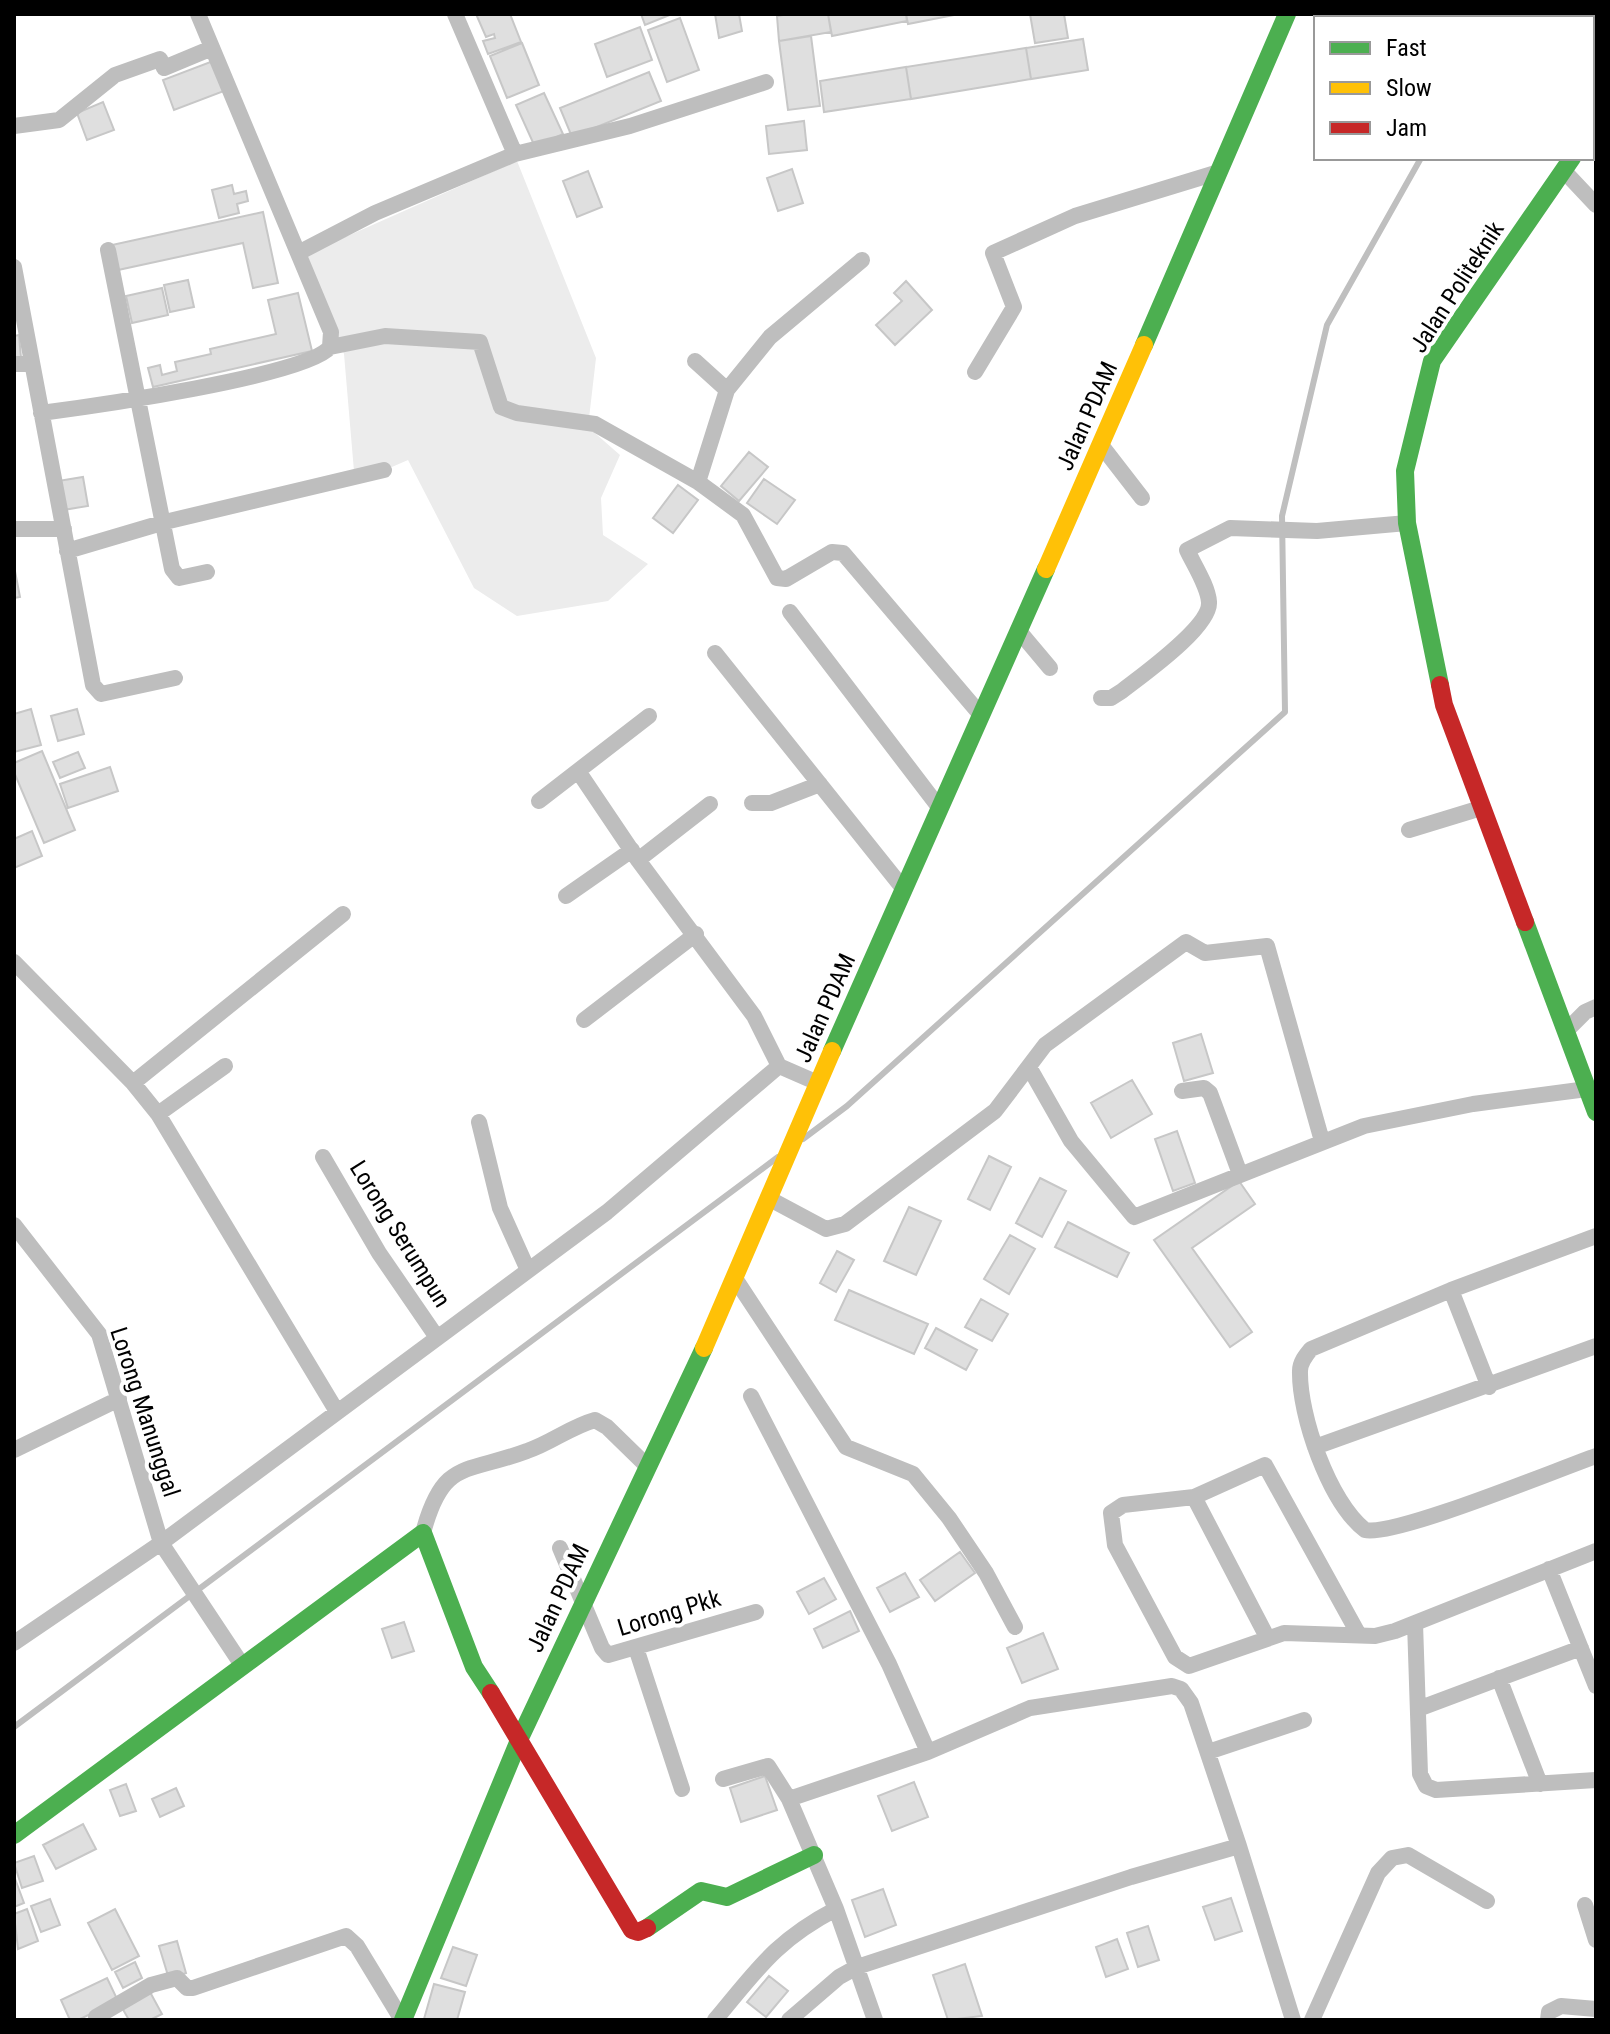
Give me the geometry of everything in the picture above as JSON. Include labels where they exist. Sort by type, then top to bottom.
[{"type":"street","points":[[198,14],[331,332],[330,347]]},
{"type":"street","points":[[455,14],[515,154]]},
{"type":"street","name":"Jalan PDAM","points":[[402,2020],[520,1738],[736,1280],[768,1198],[902,887],[1101,445],[1287,14]]},
{"type":"street","points":[[14,126],[59,120],[124,71],[160,59],[164,68],[212,48]]},
{"type":"street","points":[[298,253],[375,213],[515,154],[630,126],[766,82]]},
{"type":"street","points":[[1568,164],[1596,205]]},
{"type":"street","name":"Jalan Politeknik","points":[[1568,164],[1432,361],[1405,471],[1407,523],[1440,691],[1587,1089]]},
{"type":"street","points":[[975,372],[1014,307],[993,253],[1075,216],[1219,172]]},
{"type":"street","points":[[108,250],[176,576],[184,578],[207,572]]},
{"type":"street","points":[[698,482],[727,390],[770,337],[862,260]]},
{"type":"street","points":[[14,267],[22,364],[41,413],[95,690],[101,694],[175,678]]},
{"type":"street","points":[[41,413],[139,400],[297,363],[320,355],[330,347],[385,336],[477,341],[484,347],[497,401],[506,410],[595,424],[698,482],[743,515],[777,578],[794,576],[832,552],[847,556],[980,714]]},
{"type":"street","points":[[695,361],[727,390]]},
{"type":"street","points":[[1101,445],[1142,498]]},
{"type":"street","points":[[67,551],[165,522],[384,470]]},
{"type":"street","points":[[1101,698],[1111,698],[1186,639],[1209,607],[1187,550],[1225,529],[1317,531],[1407,523]]},
{"type":"street","points":[[14,529],[64,529]]},
{"type":"street","points":[[790,612],[938,806]]},
{"type":"street","points":[[1018,630],[1050,668]]},
{"type":"street","points":[[715,653],[902,887]]},
{"type":"street","points":[[539,801],[649,716]]},
{"type":"street","points":[[578,771],[635,855],[754,1016],[779,1066],[818,1083]]},
{"type":"street","points":[[752,803],[783,800],[820,784]]},
{"type":"street","points":[[566,896],[635,855],[710,804]]},
{"type":"street","points":[[1409,830],[1481,808]]},
{"type":"street","points":[[133,1083],[343,914]]},
{"type":"street","points":[[584,1020],[696,934]]},
{"type":"street","points":[[768,1198],[815,1225],[826,1229],[838,1227],[925,1167],[995,1111],[1045,1045],[1186,942],[1205,953],[1266,945],[1322,1141]]},
{"type":"street","points":[[14,962],[133,1083],[158,1114],[336,1410]]},
{"type":"street","points":[[1566,1031],[1585,1012],[1596,1007]]},
{"type":"street","points":[[158,1114],[225,1066]]},
{"type":"street","points":[[14,1643],[161,1543],[527,1268],[607,1212],[779,1066]]},
{"type":"street","points":[[1029,1067],[1071,1141],[1131,1216],[1141,1215],[1364,1126],[1428,1112],[1587,1089],[1596,1112]]},
{"type":"street","points":[[1182,1091],[1204,1088],[1210,1093],[1240,1174]]},
{"type":"street","points":[[479,1122],[500,1208],[527,1268]]},
{"type":"street","name":"Lorong Serumpun","points":[[323,1157],[379,1253],[436,1336]]},
{"type":"street","name":"Lorong Manunggal","points":[[14,1225],[20,1244],[99,1334],[161,1543],[242,1665]]},
{"type":"street","points":[[1596,1236],[1451,1290],[1311,1349],[1300,1371],[1315,1447],[1342,1503],[1358,1525],[1374,1532],[1436,1514],[1596,1456]]},
{"type":"street","points":[[736,1280],[841,1441],[854,1452],[913,1474],[964,1540],[1015,1627]]},
{"type":"street","points":[[1451,1290],[1489,1387]]},
{"type":"street","points":[[1315,1447],[1596,1346]]},
{"type":"street","points":[[751,1396],[889,1664],[928,1752]]},
{"type":"street","points":[[14,1450],[119,1399]]},
{"type":"street","points":[[648,1467],[607,1427],[595,1420],[576,1425],[527,1451],[481,1462],[454,1475],[431,1505],[423,1533],[474,1667],[520,1738],[635,1932],[645,1929],[701,1891],[708,1890],[718,1897],[727,1897],[814,1855]]},
{"type":"street","points":[[1359,1635],[1267,1466],[1257,1466],[1194,1497],[1113,1509],[1109,1519],[1119,1552],[1182,1663],[1199,1664],[1267,1637],[1298,1632],[1359,1635],[1384,1634],[1596,1551]]},
{"type":"street","points":[[1194,1497],[1267,1637]]},
{"type":"street","points":[[14,1835],[423,1533]]},
{"type":"street","points":[[560,1548],[583,1600]]},
{"type":"street","points":[[1549,1569],[1596,1686]]},
{"type":"street","name":"Lorong Pkk","points":[[583,1600],[605,1653],[615,1655],[756,1612]]},
{"type":"street","points":[[1415,1623],[1420,1774],[1431,1789],[1596,1780]]},
{"type":"street","points":[[636,1648],[682,1789]]},
{"type":"street","points":[[1418,1709],[1581,1648]]},
{"type":"street","points":[[1499,1678],[1540,1784]]},
{"type":"street","points":[[789,1799],[928,1752],[1030,1708],[1156,1686],[1172,1686],[1186,1694],[1208,1752],[1293,2020]]},
{"type":"street","points":[[1208,1752],[1304,1720]]},
{"type":"street","points":[[723,1779],[768,1766],[789,1799],[836,1909],[875,2020]]},
{"type":"street","points":[[789,2020],[839,1977],[857,1967],[1131,1877],[1239,1846]]},
{"type":"street","points":[[1312,2020],[1378,1873],[1392,1858],[1408,1855],[1487,1901]]},
{"type":"street","points":[[1585,1905],[1596,1940]]},
{"type":"street","points":[[715,2020],[772,1951],[802,1927],[836,1909]]},
{"type":"street","points":[[96,2017],[151,1985],[177,1978],[187,1988],[193,1988],[346,1936],[357,1946],[402,2020]]},
{"type":"street","points":[[1548,2020],[1549,2012],[1556,2007],[1596,2009]]},
{"type":"shaded area","points":[[517,161],[596,358],[588,427],[620,455],[601,498],[603,535],[648,564],[608,601],[517,616],[474,588],[408,460],[355,483],[344,354],[307,254]]},
{"type":"building","points":[[476,14],[510,14],[521,42],[488,54],[483,41],[495,38],[494,34],[486,37]]},
{"type":"building","points":[[641,14],[672,14],[645,25]]},
{"type":"building","points":[[715,14],[739,14],[742,31],[719,38]]},
{"type":"building","points":[[828,14],[831,32],[779,41],[777,16]]},
{"type":"building","points":[[828,14],[906,14],[907,21],[832,36]]},
{"type":"building","points":[[906,14],[959,14],[908,24]]},
{"type":"building","points":[[1030,14],[1064,14],[1068,38],[1035,43]]},
{"type":"building","points":[[680,18],[699,70],[667,82],[648,30]]},
{"type":"building","points":[[640,27],[652,60],[607,77],[595,44]]},
{"type":"building","points":[[811,36],[820,106],[788,110],[779,41]]},
{"type":"building","points":[[1083,39],[1088,70],[1031,79],[1026,48]]},
{"type":"building","points":[[522,43],[539,85],[507,98],[490,56]]},
{"type":"building","points":[[1026,48],[1031,79],[911,99],[906,67]]},
{"type":"building","points":[[213,61],[224,91],[174,110],[163,80]]},
{"type":"building","points":[[906,67],[911,99],[824,112],[820,81]]},
{"type":"building","points":[[649,72],[661,101],[572,137],[560,108]]},
{"type":"building","points":[[544,93],[563,134],[535,147],[516,105]]},
{"type":"building","points":[[103,102],[114,130],[87,140],[77,113]]},
{"type":"building","points":[[804,121],[807,150],[769,154],[766,126]]},
{"type":"building","points":[[792,169],[803,203],[778,211],[767,178]]},
{"type":"building","points":[[588,171],[602,207],[577,217],[563,181]]},
{"type":"building","points":[[232,185],[234,194],[246,191],[248,201],[237,204],[239,213],[219,218],[212,190]]},
{"type":"building","points":[[263,212],[278,283],[253,288],[243,243],[118,270],[112,245]]},
{"type":"building","points":[[188,280],[194,307],[170,312],[164,285]]},
{"type":"building","points":[[906,281],[932,310],[895,345],[876,325],[902,301],[894,293]]},
{"type":"building","points":[[162,288],[168,315],[132,323],[126,296]]},
{"type":"building","points":[[298,293],[312,351],[153,387],[148,368],[160,365],[162,375],[177,371],[175,362],[211,354],[210,349],[276,334],[268,300]]},
{"type":"building","points":[[19,335],[21,358],[14,359],[14,336]]},
{"type":"building","points":[[749,452],[768,467],[739,501],[721,486]]},
{"type":"building","points":[[83,477],[88,506],[63,510],[58,481]]},
{"type":"building","points":[[764,479],[795,500],[777,524],[747,503]]},
{"type":"building","points":[[678,485],[698,500],[673,533],[653,518]]},
{"type":"building","points":[[14,566],[20,597],[14,598]]},
{"type":"building","points":[[31,709],[41,745],[14,752],[14,714]]},
{"type":"building","points":[[77,709],[84,734],[58,741],[51,716]]},
{"type":"building","points":[[42,751],[75,830],[44,843],[14,772],[14,763]]},
{"type":"building","points":[[78,752],[85,768],[60,778],[53,762]]},
{"type":"building","points":[[110,767],[118,791],[68,808],[60,784]]},
{"type":"building","points":[[32,831],[42,856],[14,868],[14,839]]},
{"type":"building","points":[[1201,1034],[1213,1073],[1184,1081],[1173,1043]]},
{"type":"building","points":[[1132,1080],[1152,1114],[1111,1138],[1091,1103]]},
{"type":"building","points":[[1177,1131],[1195,1183],[1173,1191],[1155,1139]]},
{"type":"building","points":[[989,1156],[1011,1167],[990,1210],[968,1199]]},
{"type":"building","points":[[1040,1178],[1066,1191],[1042,1237],[1016,1223]]},
{"type":"building","points":[[1239,1181],[1255,1204],[1192,1248],[1252,1332],[1230,1347],[1154,1240]]},
{"type":"building","points":[[909,1207],[941,1221],[916,1275],[884,1261]]},
{"type":"building","points":[[1068,1222],[1129,1253],[1117,1277],[1055,1247]]},
{"type":"building","points":[[1010,1235],[1035,1249],[1009,1294],[984,1279]]},
{"type":"building","points":[[837,1251],[854,1260],[836,1292],[820,1283]]},
{"type":"building","points":[[849,1290],[928,1324],[914,1354],[835,1320]]},
{"type":"building","points":[[981,1299],[1008,1314],[992,1341],[965,1327]]},
{"type":"building","points":[[936,1328],[977,1350],[966,1370],[925,1348]]},
{"type":"building","points":[[960,1552],[975,1573],[935,1601],[920,1580]]},
{"type":"building","points":[[905,1573],[919,1597],[890,1612],[877,1588]]},
{"type":"building","points":[[824,1578],[836,1599],[809,1614],[797,1592]]},
{"type":"building","points":[[850,1611],[859,1631],[823,1648],[814,1629]]},
{"type":"building","points":[[404,1622],[414,1651],[392,1658],[382,1629]]},
{"type":"building","points":[[1043,1633],[1058,1669],[1022,1683],[1007,1648]]},
{"type":"building","points":[[765,1776],[777,1810],[741,1822],[730,1788]]},
{"type":"building","points":[[914,1782],[928,1817],[892,1831],[878,1796]]},
{"type":"building","points":[[126,1784],[136,1811],[120,1816],[110,1790]]},
{"type":"building","points":[[176,1788],[184,1806],[160,1817],[152,1799]]},
{"type":"building","points":[[83,1824],[96,1849],[56,1869],[43,1845]]},
{"type":"building","points":[[34,1856],[43,1881],[22,1888],[14,1863]]},
{"type":"building","points":[[14,1876],[24,1903],[14,1907]]},
{"type":"building","points":[[883,1889],[896,1925],[865,1937],[852,1900]]},
{"type":"building","points":[[1231,1898],[1242,1931],[1215,1940],[1203,1907]]},
{"type":"building","points":[[50,1899],[60,1925],[41,1932],[31,1906]]},
{"type":"building","points":[[27,1909],[38,1941],[18,1949],[14,1914]]},
{"type":"building","points":[[115,1909],[139,1956],[112,1970],[88,1923]]},
{"type":"building","points":[[1148,1926],[1159,1960],[1138,1967],[1127,1933]]},
{"type":"building","points":[[1117,1939],[1128,1969],[1106,1977],[1096,1947]]},
{"type":"building","points":[[177,1941],[186,1973],[169,1979],[159,1946]]},
{"type":"building","points":[[453,1947],[477,1955],[466,1986],[441,1978]]},
{"type":"building","points":[[135,1962],[142,1978],[123,1988],[115,1972]]},
{"type":"building","points":[[965,1964],[982,2016],[948,2020],[933,1975]]},
{"type":"building","points":[[769,1976],[788,1991],[766,2017],[747,2002]]},
{"type":"building","points":[[107,1978],[118,2001],[78,2020],[70,2020],[61,2000]]},
{"type":"building","points":[[434,1984],[465,1992],[457,2020],[424,2019]]},
{"type":"building","points":[[150,1992],[162,2014],[150,2020],[129,2020],[121,2006]]},
{"type":"waterway","points":[[803,1139],[847,1106],[1285,712],[1282,516],[1327,325],[1420,160]]},
{"type":"waterway","points":[[14,1727],[778,1157]]},
{"type":"traffic: fast","points":[[1144,345],[1287,14]]},
{"type":"traffic: fast","points":[[1440,685],[1407,523],[1405,471],[1432,361],[1571,160]]},
{"type":"traffic: fast","points":[[832,1051],[1046,569]]},
{"type":"traffic: fast","points":[[1525,922],[1596,1112]]},
{"type":"traffic: fast","points":[[403,2020],[520,1738],[704,1348]]},
{"type":"traffic: fast","points":[[14,1835],[423,1533],[474,1667],[491,1693]]},
{"type":"traffic: fast","points":[[647,1928],[701,1891],[727,1897],[814,1855]]},
{"type":"traffic: slow","points":[[1046,569],[1144,345]]},
{"type":"traffic: slow","points":[[704,1348],[832,1051]]},
{"type":"traffic: jam","points":[[1440,685],[1444,705],[1525,922]]},
{"type":"traffic: jam","points":[[491,1693],[632,1930],[638,1932],[647,1928]]}]
